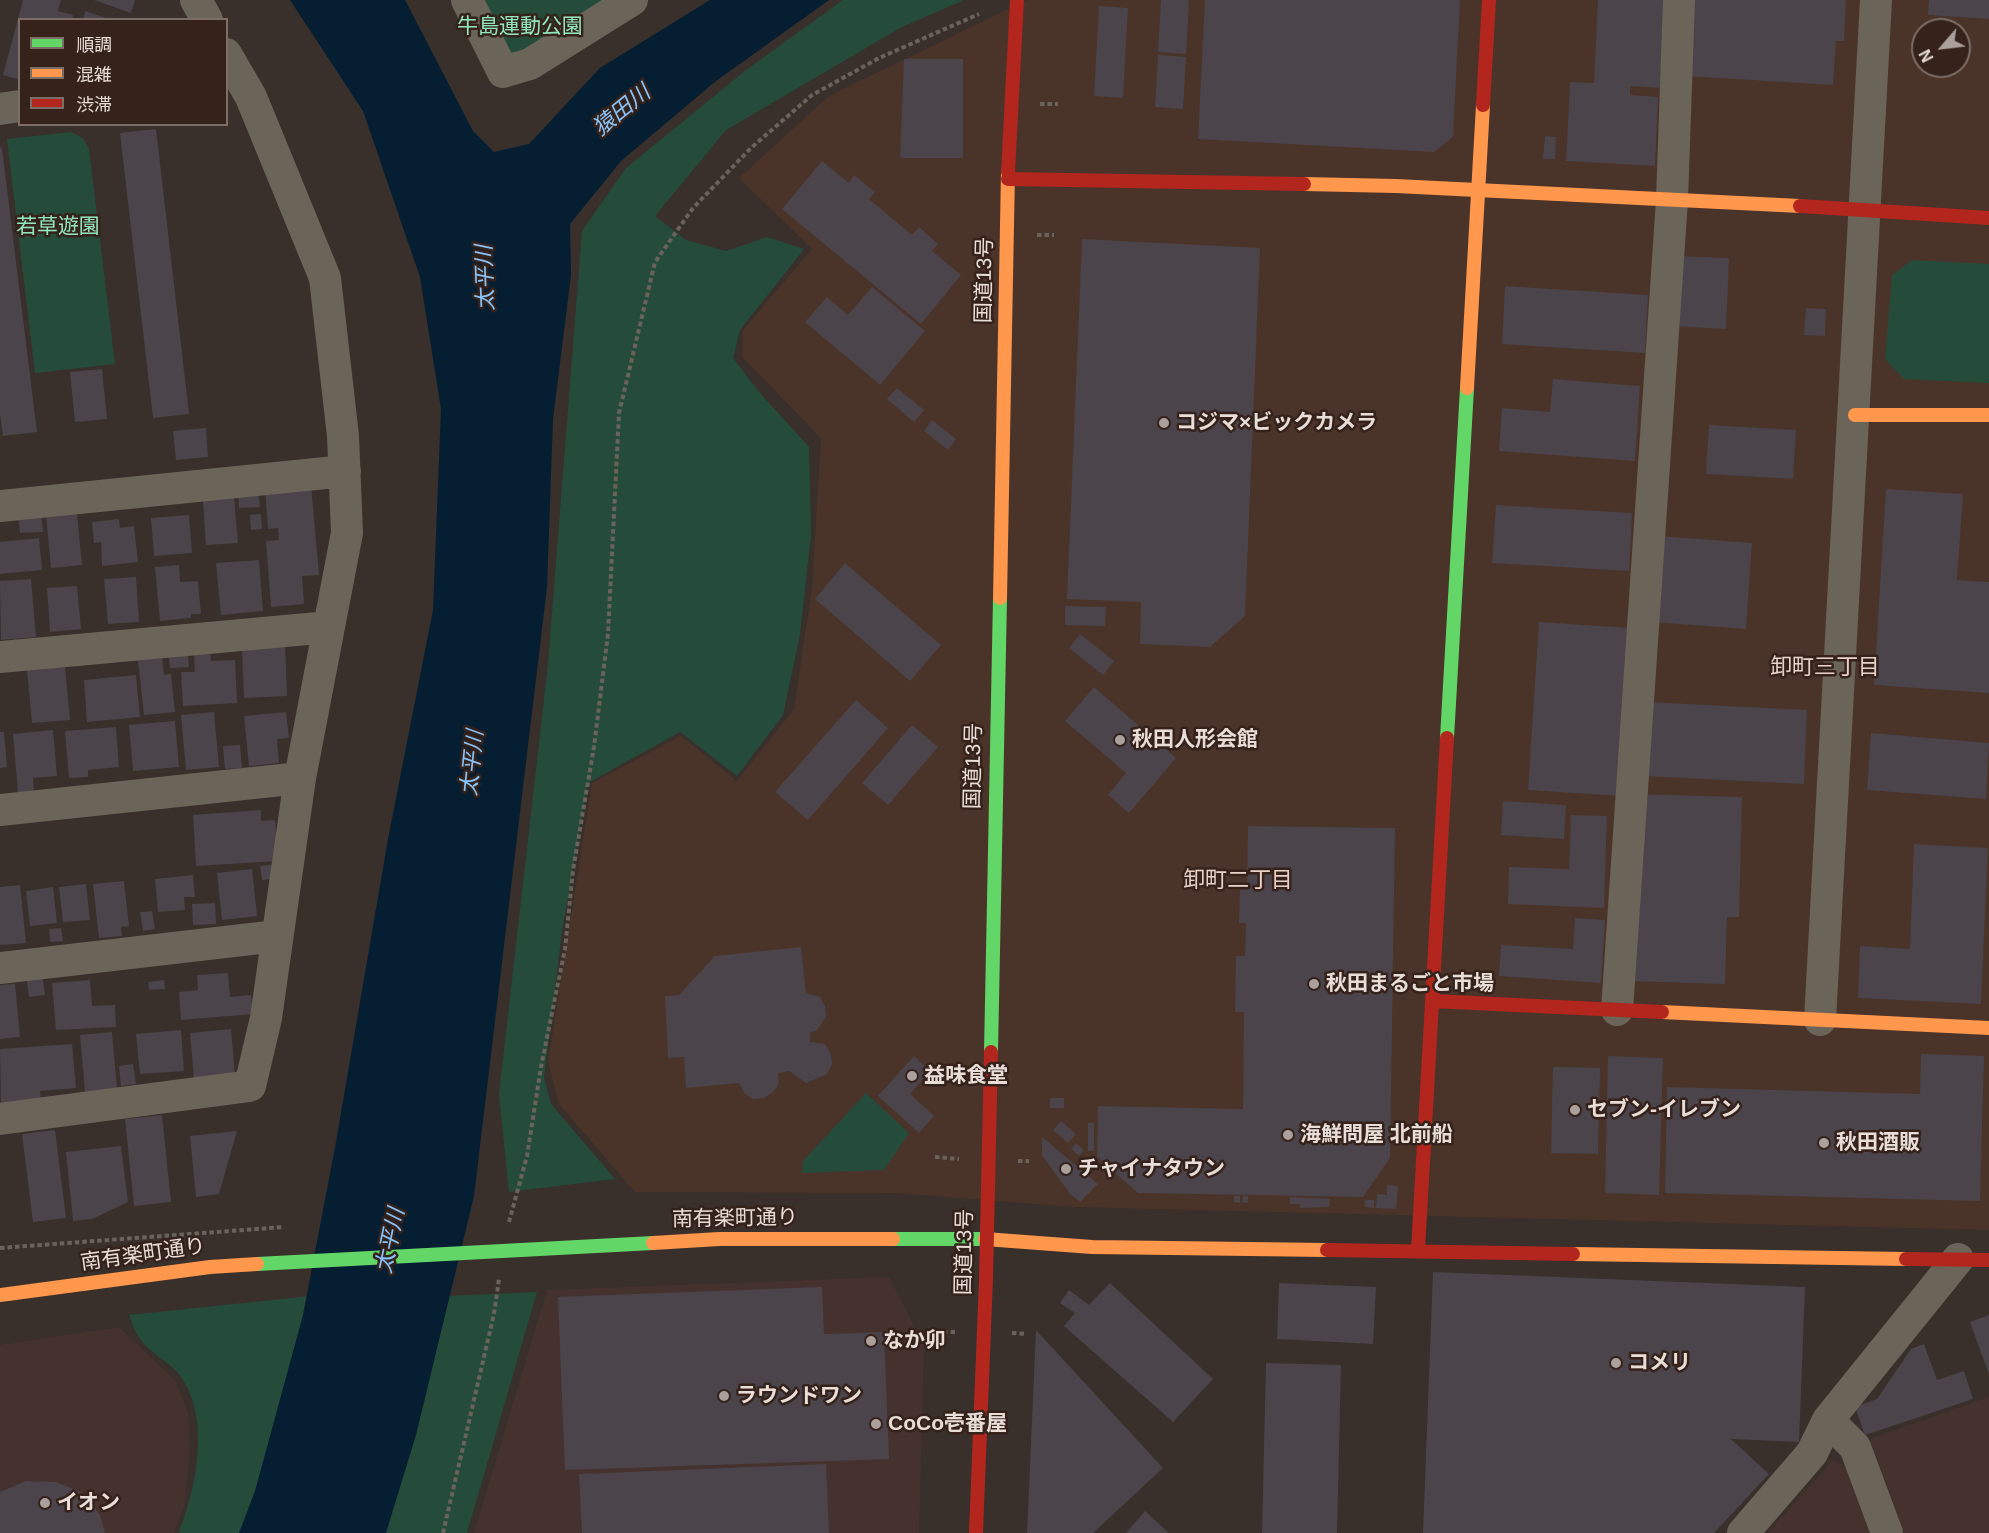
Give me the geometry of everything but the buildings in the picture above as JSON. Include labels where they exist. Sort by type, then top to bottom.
[{"type":"main road","name":"国道13号","points":[[976,1533],[985,1239],[1008,179],[1017,0]]},
{"type":"main road","points":[[1418,1250],[1489,0]]},
{"type":"main road","points":[[1008,179],[1396,186],[1864,209],[1989,218]]},
{"type":"main road","points":[[1855,415],[1989,415]]},
{"type":"main road","points":[[1432,1001],[1989,1028]]},
{"type":"main road","name":"南有楽町通り","points":[[0,1295],[210,1267],[719,1239],[985,1239],[1092,1247],[1989,1260]]},
{"type":"street","points":[[196,0],[206,18]]},
{"type":"street","points":[[466,0],[503,72],[530,64],[632,0]]},
{"type":"street","points":[[1617,1010],[1672,200],[1679,0]]},
{"type":"street","points":[[1820,1020],[1876,0]]},
{"type":"street","points":[[0,1119],[250,1086],[266,1018],[300,778],[346,533],[345,471],[326,278],[251,97],[231,71]]},
{"type":"street","points":[[0,109],[18,106]]},
{"type":"street","points":[[0,506],[345,471]]},
{"type":"street","points":[[0,657],[329,627]]},
{"type":"street","points":[[0,810],[300,778]]},
{"type":"street","points":[[0,968],[277,936]]},
{"type":"street","points":[[1743,1533],[1812,1453],[1828,1420],[1958,1259]]},
{"type":"street","points":[[1828,1420],[1855,1447],[1887,1533]]},
{"type":"path","points":[[442,1533],[494,1314],[503,1251],[527,1156],[565,949],[573,870],[594,747],[608,634],[619,413],[655,262],[693,208],[751,148],[812,94],[879,58],[980,14]]},
{"type":"path","points":[[0,1248],[284,1227]]},
{"type":"shaded area","points":[[1027,0],[1989,0],[1989,1230],[1075,1207],[895,1193],[635,1192],[559,1104],[548,1062],[592,783],[681,736],[737,781],[794,709],[812,587],[821,438],[742,357],[743,330],[812,249],[739,178],[829,96]]},
{"type":"shaded area","points":[[889,1277],[924,1345],[919,1533],[474,1533],[547,1290]]},
{"type":"shaded area","points":[[119,1327],[176,1381],[188,1413],[190,1446],[185,1503],[174,1533],[0,1533],[0,1345]]},
{"type":"shaded area","points":[[1989,1397],[1989,1533],[1904,1533],[1870,1439]]},
{"type":"shaded area","points":[[1833,1460],[1847,1468],[1871,1533],[1768,1533]]},
{"type":"green space","name":"牛島運動公園","points":[[475,0],[617,0],[524,57],[500,51]]},
{"type":"green space","points":[[843,0],[964,0],[902,27],[726,130],[655,216],[686,240],[726,251],[767,237],[804,249],[740,330],[733,358],[759,392],[809,447],[811,535],[800,634],[783,715],[737,776],[680,732],[588,783],[562,931],[544,1078],[551,1104],[615,1179],[509,1192],[499,1094],[548,664],[582,231],[626,168],[746,70]]},
{"type":"green space","name":"若草遊園","points":[[71,132],[83,138],[89,149],[115,364],[35,373],[7,139]]},
{"type":"green space","points":[[1912,260],[1989,264],[1989,383],[1904,379],[1885,359],[1892,275]]},
{"type":"green space","points":[[866,1093],[909,1133],[884,1170],[802,1173],[803,1161]]},
{"type":"green space","points":[[537,1292],[467,1533],[378,1533],[447,1296]]},
{"type":"green space","points":[[320,1295],[249,1533],[179,1533],[191,1495],[198,1454],[196,1413],[181,1377],[142,1342],[129,1315]]},
{"type":"water","points":[[290,0],[405,0],[473,131],[494,152],[529,144],[600,68],[710,0],[829,0],[716,81],[621,161],[570,224],[571,275],[553,419],[547,587],[474,1196],[416,1435],[386,1533],[239,1533],[255,1491],[303,1315],[336,1142],[388,839],[433,610],[441,409],[420,277],[363,111]]},
{"type":"traffic: fast","points":[[1447,738],[1467,388]]},
{"type":"traffic: fast","points":[[991,1052],[1000,598]]},
{"type":"traffic: fast","points":[[893,1239],[985,1239]]},
{"type":"traffic: fast","points":[[257,1264],[653,1243]]},
{"type":"traffic: slow","points":[[1467,388],[1483,105]]},
{"type":"traffic: slow","points":[[1000,598],[1008,172]]},
{"type":"traffic: slow","points":[[1304,184],[1396,186],[1800,206]]},
{"type":"traffic: slow","points":[[1855,415],[1989,415]]},
{"type":"traffic: slow","points":[[1662,1012],[1989,1028]]},
{"type":"traffic: slow","points":[[653,1243],[719,1239],[893,1239]]},
{"type":"traffic: slow","points":[[985,1239],[1092,1247],[1327,1250]]},
{"type":"traffic: slow","points":[[1573,1254],[1906,1259]]},
{"type":"traffic: slow","points":[[0,1295],[210,1267],[257,1264]]},
{"type":"traffic: jam","points":[[1008,172],[1017,0]]},
{"type":"traffic: jam","points":[[1483,105],[1489,0]]},
{"type":"traffic: jam","points":[[1008,179],[1304,184]]},
{"type":"traffic: jam","points":[[1800,206],[1989,218]]},
{"type":"traffic: jam","points":[[1418,1250],[1447,738]]},
{"type":"traffic: jam","points":[[1432,1001],[1662,1012]]},
{"type":"traffic: jam","points":[[976,1533],[986,1279],[991,1052]]},
{"type":"traffic: jam","points":[[1327,1250],[1573,1254]]},
{"type":"traffic: jam","points":[[1906,1259],[1989,1260]]},
{"type":"place","name":"コジマ×ビックカメラ","points":[[1164,423]]},
{"type":"place","name":"秋田人形会館","points":[[1120,740]]},
{"type":"place","name":"秋田まるごと市場","points":[[1314,984]]},
{"type":"place","name":"益味食堂","points":[[912,1076]]},
{"type":"place","name":"セブン-イレブン","points":[[1575,1110]]},
{"type":"place","name":"海鮮問屋 北前船","points":[[1288,1135]]},
{"type":"place","name":"秋田酒販","points":[[1824,1143]]},
{"type":"place","name":"チャイナタウン","points":[[1066,1169]]},
{"type":"place","name":"なか卯","points":[[871,1341]]},
{"type":"place","name":"コメリ","points":[[1616,1363]]},
{"type":"place","name":"ラウンドワン","points":[[724,1396]]},
{"type":"place","name":"CoCo壱番屋","points":[[876,1424]]},
{"type":"place","name":"イオン","points":[[45,1503]]},
{"type":"district","name":"卸町三丁目","points":[[1825,668]]},
{"type":"district","name":"卸町二丁目","points":[[1238,881]]},
{"type":"water label","name":"猿田川","points":[[622,111]]},
{"type":"water label","name":"太平川","points":[[486,278]]},
{"type":"water label","name":"太平川","points":[[473,763]]},
{"type":"water label","name":"太平川","points":[[391,1241]]}]
